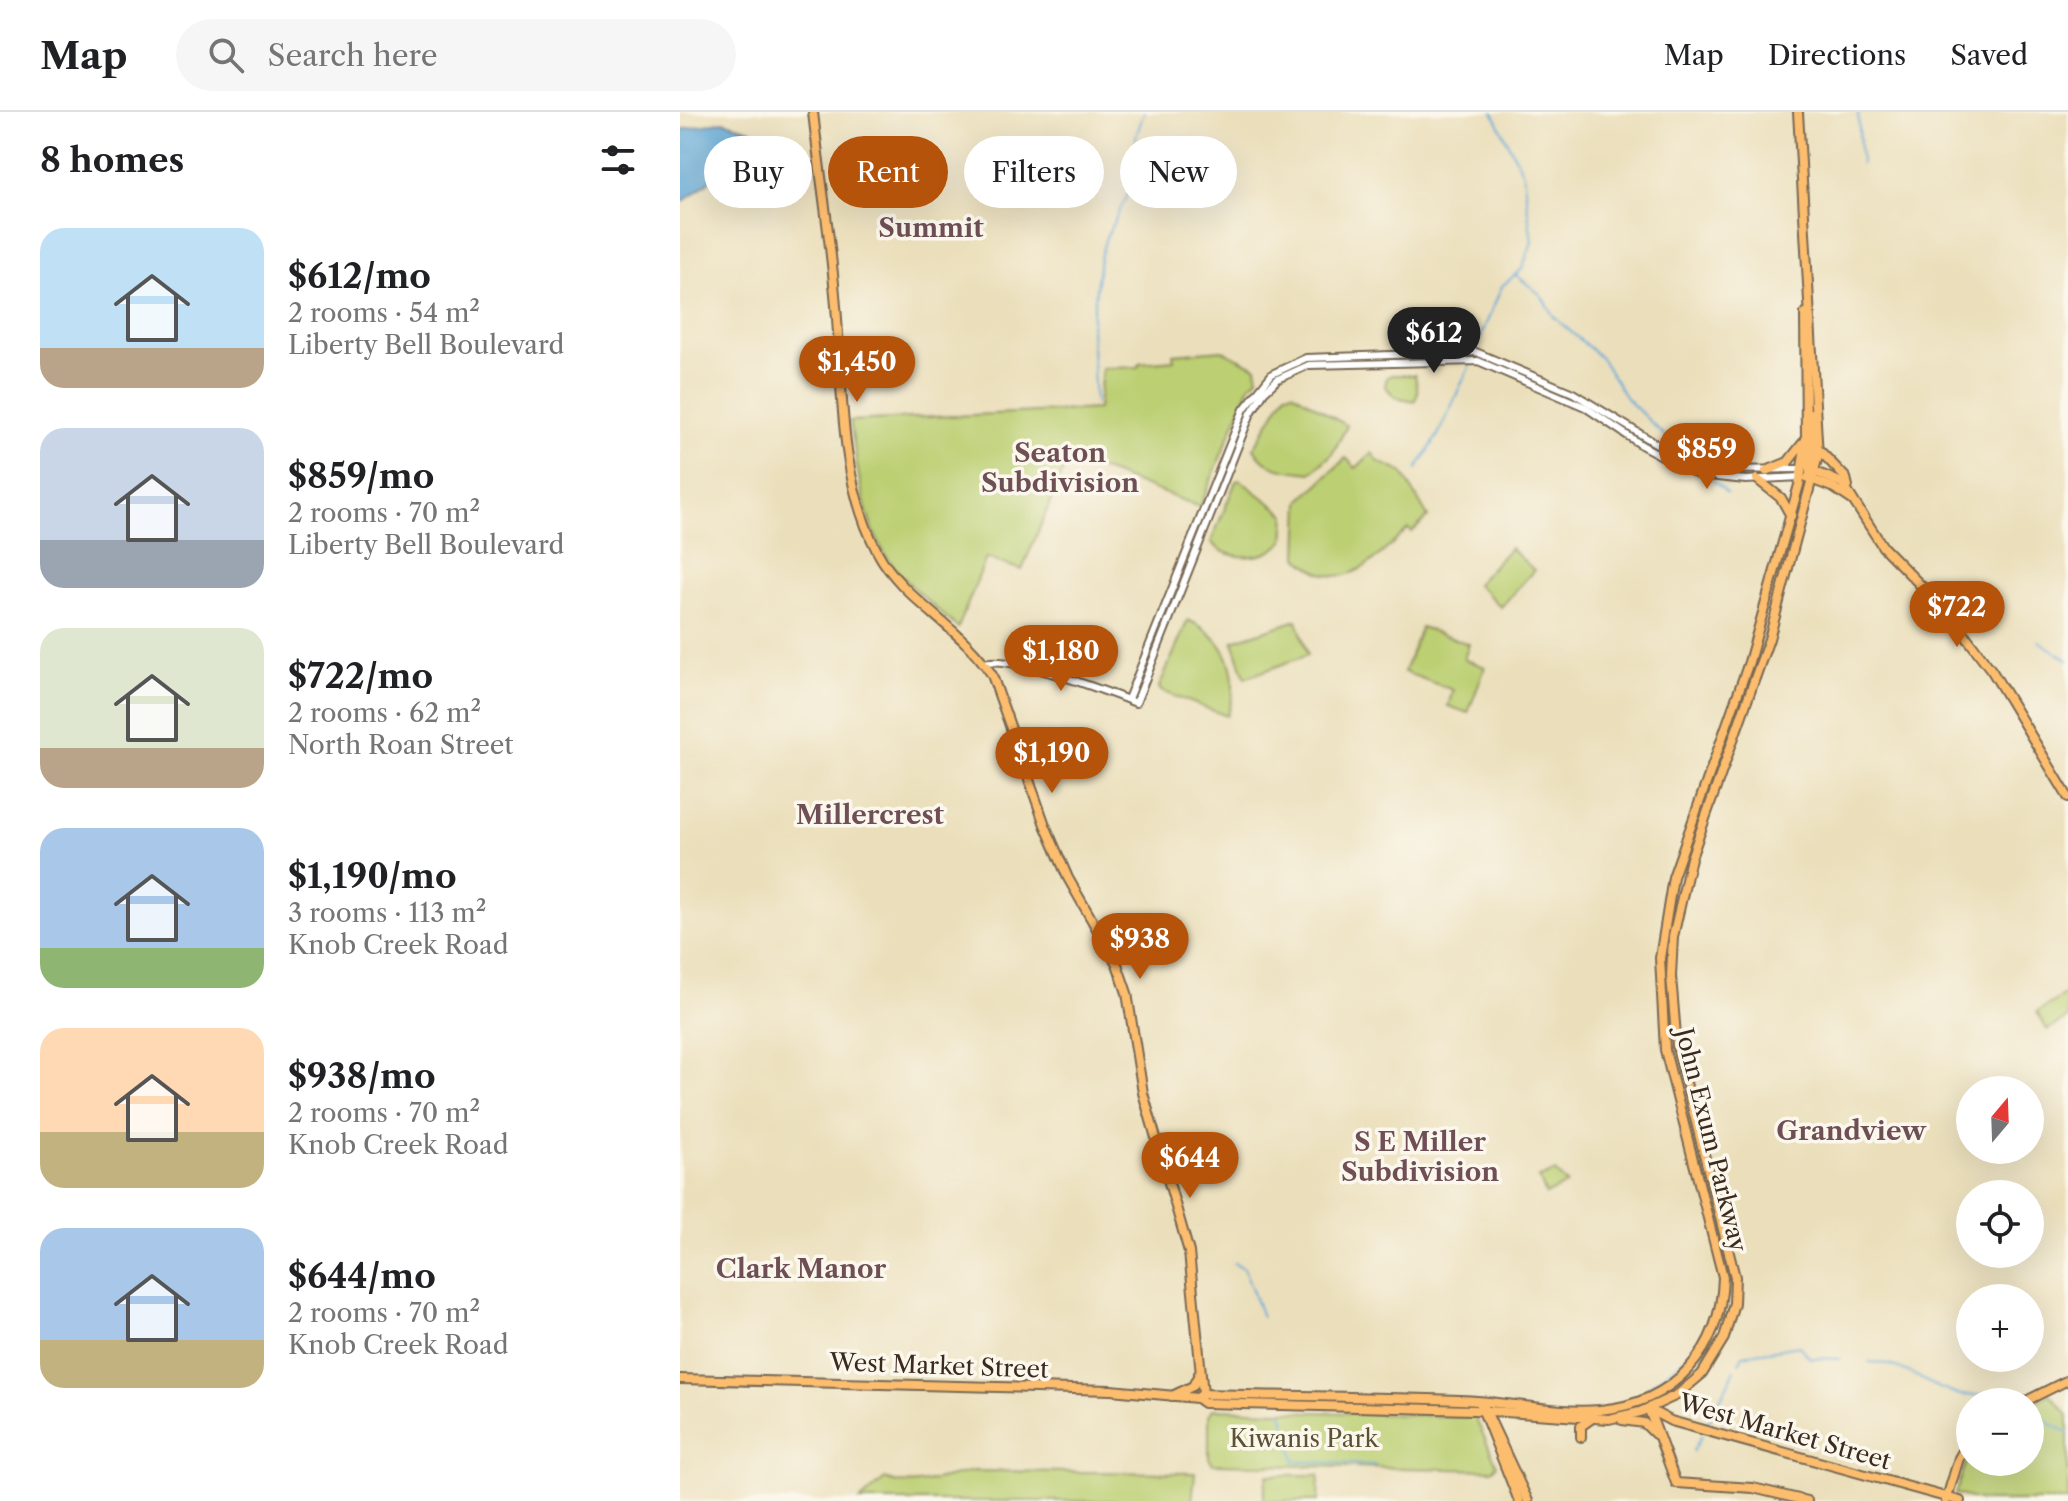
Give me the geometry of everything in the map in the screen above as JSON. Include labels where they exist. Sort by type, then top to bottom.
[{"type":"main road","points":[[813,112],[836,304],[840,399],[865,526],[878,554],[902,584],[984,663],[1003,701],[1060,858],[1117,964],[1127,993],[1143,1093],[1189,1252],[1201,1369],[1200,1396]]},
{"type":"main road","points":[[1798,112],[1807,300],[1819,447],[1823,457],[1846,478],[1853,501],[1883,547],[1950,615],[1975,647],[2068,797]]},
{"type":"main road","points":[[1807,300],[1805,438],[1808,473]]},
{"type":"main road","points":[[1805,396],[1812,432],[1808,473]]},
{"type":"main road","points":[[1766,471],[1793,458],[1805,438]]},
{"type":"main road","points":[[1808,473],[1819,447]]},
{"type":"main road","points":[[1808,473],[1853,501]]},
{"type":"main road","points":[[1808,473],[1834,478],[1849,491]]},
{"type":"main road","name":"John Exum Parkway","points":[[1572,1409],[1597,1410],[1672,1399],[1693,1382],[1714,1358],[1727,1330],[1735,1291],[1732,1258],[1677,1047],[1671,976],[1673,937],[1691,858],[1758,674],[1789,570],[1807,498],[1808,473]]},
{"type":"main road","name":"John Exum Parkway","points":[[1591,1419],[1609,1419],[1646,1405],[1675,1384],[1698,1361],[1721,1308],[1720,1260],[1665,1050],[1660,958],[1673,877],[1749,662],[1791,516],[1808,473]]},
{"type":"main road","points":[[1757,479],[1781,498],[1791,516]]},
{"type":"main road","points":[[1807,498],[1834,488]]},
{"type":"main road","points":[[1777,567],[1789,570]]},
{"type":"main road","points":[[1172,1396],[1194,1385],[1201,1369]]},
{"type":"main road","name":"West Market Street","points":[[680,1379],[1111,1390],[1172,1396],[1572,1409]]},
{"type":"main road","points":[[2044,1392],[2068,1380]]},
{"type":"main road","points":[[1672,1399],[1669,1412],[1677,1422]]},
{"type":"main road","points":[[1646,1405],[1676,1483],[1753,1488],[1807,1501]]},
{"type":"main road","name":"West Market Street","points":[[1646,1405],[1663,1418],[1960,1501]]},
{"type":"main road","points":[[1483,1408],[1519,1501]]},
{"type":"main road","points":[[1483,1408],[1528,1501]]},
{"type":"main road","name":"West Market Street","points":[[1483,1408],[1591,1419]]},
{"type":"main road","points":[[1655,1427],[1656,1420],[1663,1418]]},
{"type":"main road","points":[[1581,1437],[1581,1426],[1591,1419]]},
{"type":"main road","points":[[1609,1419],[1644,1423],[1661,1442]]},
{"type":"main road","points":[[1947,1499],[1956,1468]]},
{"type":"street","points":[[1128,699],[1244,409],[1264,382],[1297,361],[1342,355],[1476,352],[1573,393],[1683,460],[1712,470],[1808,473]]},
{"type":"street","points":[[984,663],[993,661],[1034,670],[1136,703],[1251,413],[1264,392],[1297,369],[1324,363],[1478,361],[1585,407],[1683,468],[1727,479],[1808,473]]},
{"type":"green space","points":[[1222,350],[1256,367],[1258,378],[1250,385],[1200,507],[1069,457],[1022,570],[986,558],[958,628],[909,584],[884,552],[863,498],[850,421],[1098,409],[1102,368],[1138,367],[1139,363],[1174,360],[1173,354]]},
{"type":"green space","points":[[1415,375],[1418,393],[1415,401],[1395,397],[1385,386],[1387,377]]},
{"type":"green space","points":[[1293,392],[1347,426],[1332,454],[1311,473],[1272,465],[1254,448],[1286,393]]},
{"type":"green space","points":[[1372,453],[1379,462],[1402,472],[1428,517],[1412,532],[1408,529],[1357,571],[1329,575],[1314,569],[1298,557],[1300,501],[1346,458],[1356,468]]},
{"type":"green space","points":[[1240,480],[1286,515],[1284,541],[1276,548],[1257,555],[1237,556],[1211,542],[1236,481]]},
{"type":"green space","points":[[1510,548],[1534,570],[1501,607],[1476,584]]},
{"type":"green space","points":[[1188,620],[1214,637],[1228,660],[1233,687],[1227,716],[1161,691],[1159,687]]},
{"type":"green space","points":[[1297,620],[1308,655],[1245,678],[1233,641]]},
{"type":"green space","points":[[1421,627],[1469,644],[1464,659],[1485,667],[1468,713],[1448,706],[1453,690],[1404,672]]},
{"type":"green space","points":[[2066,994],[2068,1018],[2047,1030],[2037,1012]]},
{"type":"green space","points":[[1555,1172],[1567,1184],[1546,1195],[1539,1178]]},
{"type":"green space","points":[[2050,1394],[2068,1415],[2068,1501],[1982,1501],[1955,1494],[1961,1476],[2044,1476],[2044,1397]]},
{"type":"green space","name":"Kiwanis Park","points":[[1213,1409],[1475,1417],[1497,1465],[1492,1470],[1213,1464],[1209,1458],[1209,1415]]},
{"type":"green space","points":[[974,1471],[1195,1473],[1192,1501],[860,1501],[885,1479],[906,1484]]},
{"type":"green space","points":[[1267,1475],[1319,1475],[1318,1501],[1263,1501]]},
{"type":"water","points":[[724,121],[753,131],[754,136],[704,136],[704,185],[680,204],[680,130]]},
{"type":"waterway","points":[[1095,404],[1091,328],[1100,258],[1106,237],[1134,182],[1136,137],[1144,112]]},
{"type":"waterway","points":[[1475,350],[1502,286],[1522,269],[1532,242],[1523,173],[1493,112]]},
{"type":"waterway","points":[[1858,112],[1861,164]]},
{"type":"waterway","points":[[1516,275],[1541,295],[1554,317],[1601,358],[1626,398],[1687,458]]},
{"type":"waterway","points":[[1417,469],[1438,435],[1471,363]]},
{"type":"waterway","points":[[1710,478],[1727,493]]},
{"type":"waterway","points":[[2039,641],[2068,660]]},
{"type":"waterway","points":[[1234,1263],[1244,1268],[1262,1317]]},
{"type":"waterway","points":[[1739,1363],[1743,1355],[1799,1346],[1810,1358],[1840,1359]]},
{"type":"waterway","points":[[1646,1389],[1692,1352]]},
{"type":"waterway","points":[[1869,1362],[1905,1370],[1956,1394]]},
{"type":"waterway","points":[[1705,1429],[1735,1370]]},
{"type":"waterway","points":[[1282,1413],[1295,1461],[1375,1465]]},
{"type":"waterway","points":[[2044,1420],[2068,1433]]},
{"type":"waterway","points":[[1693,1451],[1702,1435]]},
{"type":"district","name":"Summit","points":[[931,228]]},
{"type":"district","name":"Seaton Subdivision","points":[[1060,468]]},
{"type":"district","name":"Millercrest","points":[[870,815]]},
{"type":"district","name":"Grandview","points":[[1851,1131]]},
{"type":"district","name":"S E Miller Subdivision","points":[[1420,1157]]},
{"type":"district","name":"Clark Manor","points":[[801,1269]]}]
